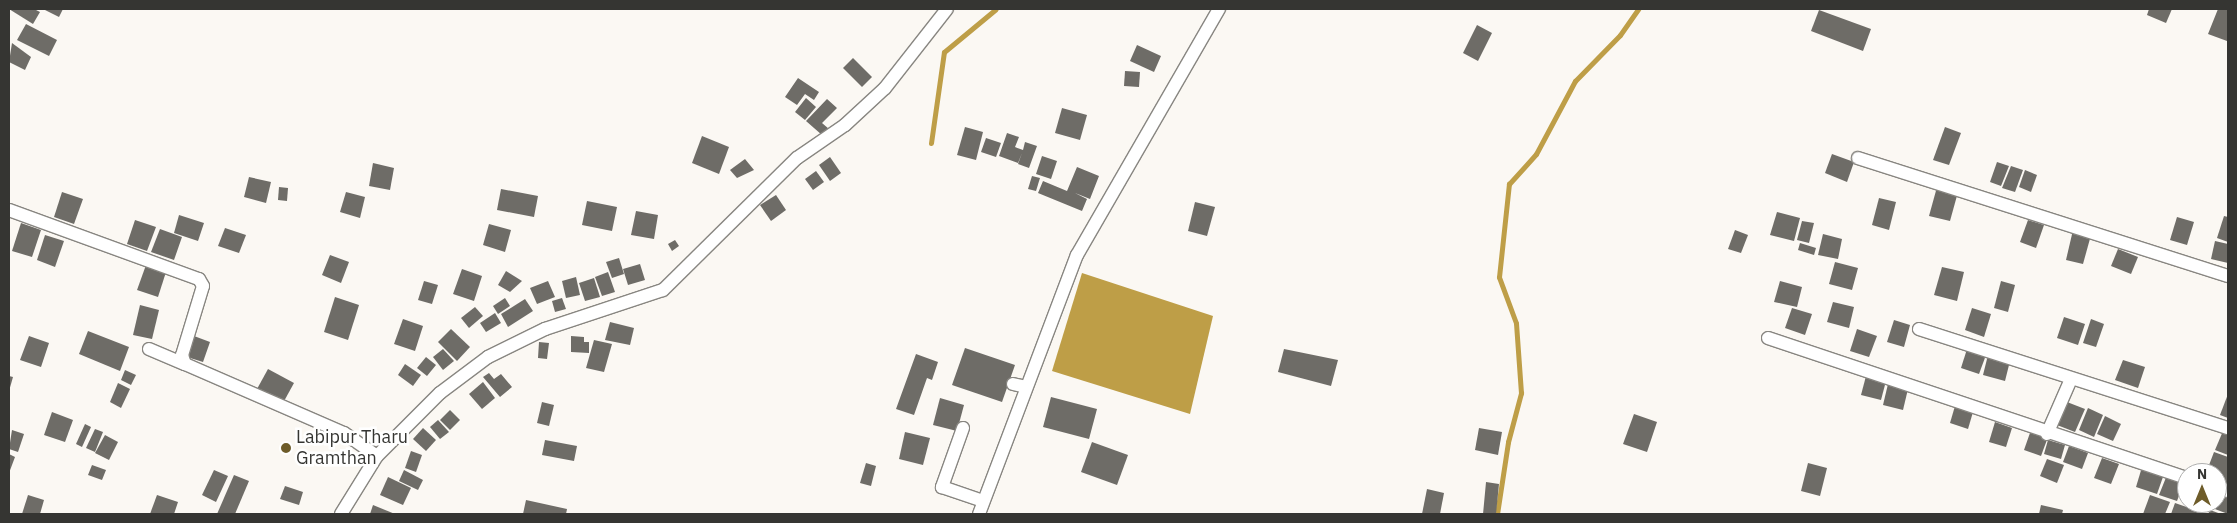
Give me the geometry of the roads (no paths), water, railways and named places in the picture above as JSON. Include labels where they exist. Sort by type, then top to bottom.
[{"type":"street","points":[[341,514],[377,456],[440,393],[488,357],[545,329],[663,290],[797,158],[845,125],[885,88],[947,9]]},
{"type":"street","points":[[979,514],[1019,386],[1076,255],[1219,9]]},
{"type":"street","points":[[1858,158],[2228,276]]},
{"type":"street","points":[[9,210],[199,279],[203,286],[182,355],[185,364]]},
{"type":"street","points":[[1919,329],[2228,428]]},
{"type":"street","points":[[1768,338],[2047,434],[2177,475]]},
{"type":"street","points":[[149,349],[344,433],[377,456]]},
{"type":"street","points":[[2047,434],[2071,379]]},
{"type":"street","points":[[963,428],[942,487],[983,501]]},
{"type":"waterway","points":[[931,143],[944,52],[996,9]]},
{"type":"waterway","points":[[1497,514],[1508,442],[1521,393],[1516,323],[1499,277],[1509,184],[1536,154],[1575,81],[1620,35],[1638,9]]},
{"type":"place","name":"Labipur Tharu Gramthan","points":[[286,448]]}]
